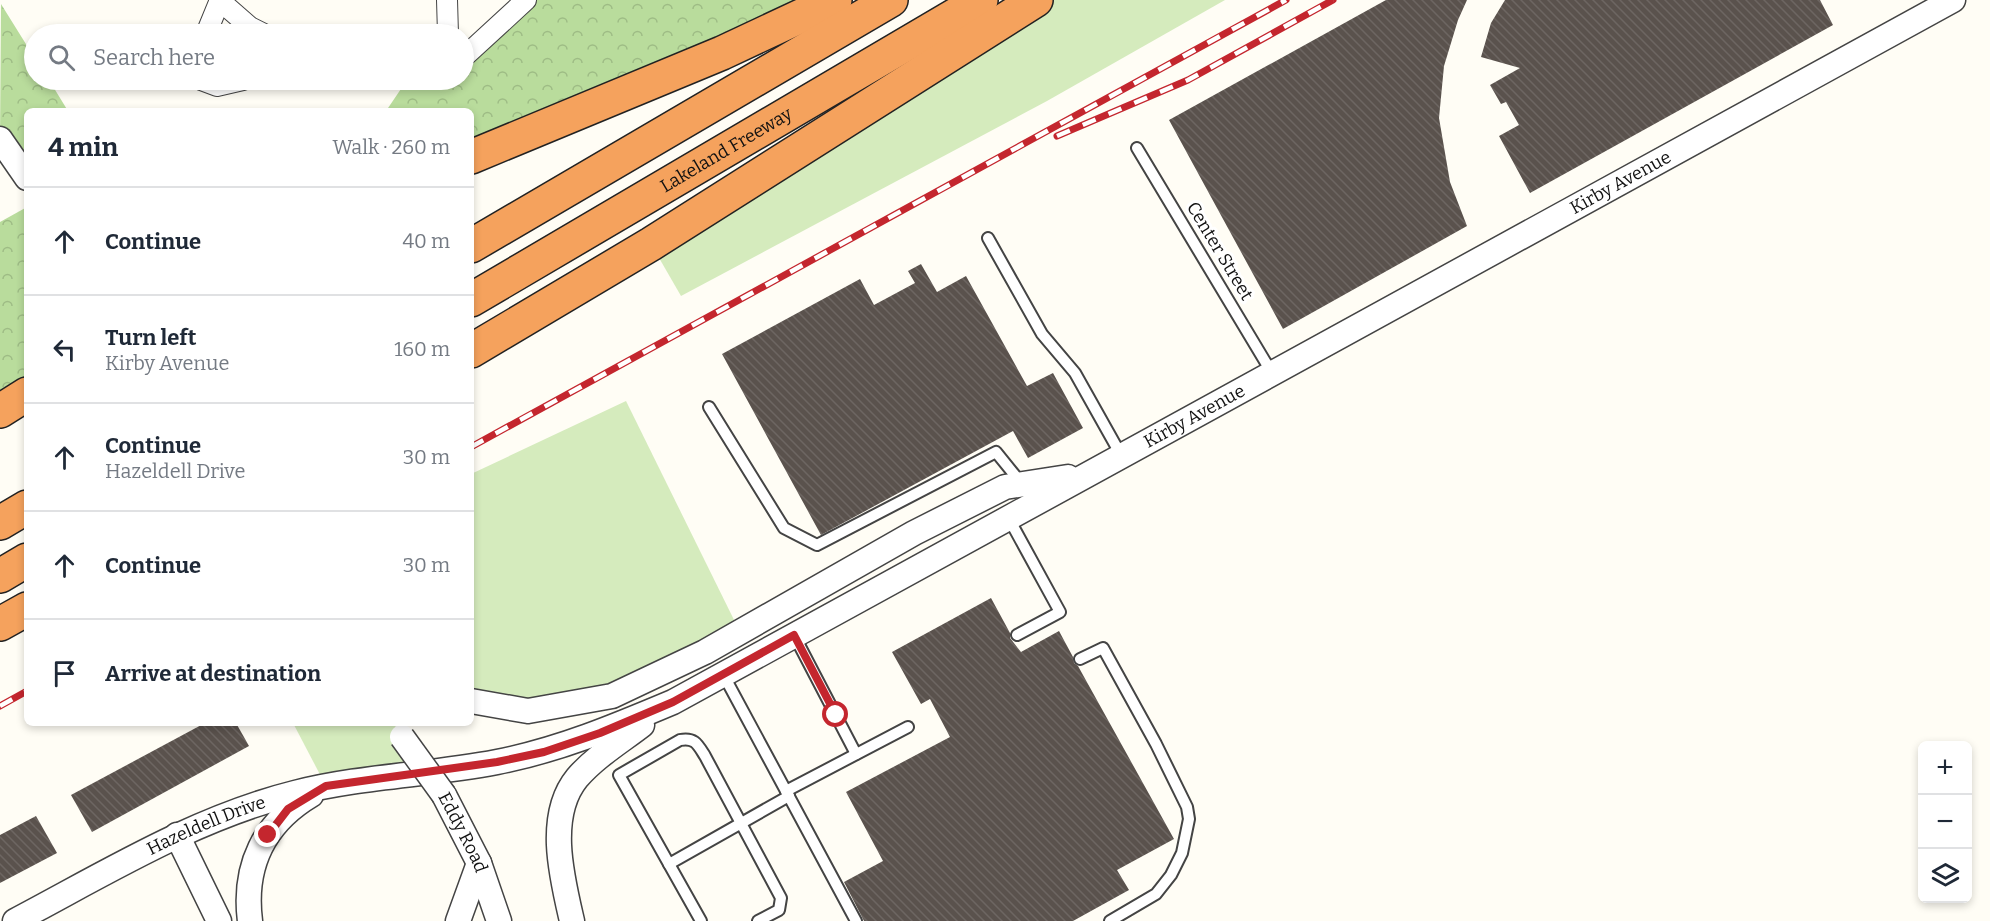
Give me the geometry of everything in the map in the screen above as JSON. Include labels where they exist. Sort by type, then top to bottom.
[{"type":"highway","points":[[474,157],[722,53],[836,0]]},
{"type":"highway","points":[[474,244],[891,0]]},
{"type":"highway","name":"Lakeland Freeway","points":[[474,298],[981,0]]},
{"type":"highway","points":[[474,349],[651,244],[1036,0]]},
{"type":"highway","points":[[0,411],[24,396]]},
{"type":"highway","points":[[0,523],[24,509]]},
{"type":"highway","points":[[0,576],[24,562]]},
{"type":"highway","points":[[0,624],[24,611]]},
{"type":"street","points":[[210,24],[219,0],[247,24]]},
{"type":"street","points":[[447,0],[448,24]]},
{"type":"street","points":[[474,47],[526,0]]},
{"type":"street","name":"Kirby Avenue","points":[[414,774],[497,762],[544,752],[600,733],[673,702],[1083,475],[1953,0]]},
{"type":"street","points":[[0,139],[24,174]]},
{"type":"street","points":[[474,702],[528,711],[612,696],[705,652],[914,533],[1005,487],[1083,475]]},
{"type":"street","points":[[572,921],[559,864],[560,830],[565,802],[575,780],[592,762],[673,702]]},
{"type":"street","name":"Eddy Road","points":[[398,730],[444,795],[479,863],[499,921]]},
{"type":"street","name":"Hazeldell Drive","points":[[15,921],[177,835],[238,810],[326,786],[414,774]]},
{"type":"street","points":[[250,921],[247,899],[254,860],[288,809],[326,786]]},
{"type":"street","points":[[177,835],[219,921]]},
{"type":"street","points":[[458,921],[479,863]]},
{"type":"street","points":[[207,895],[231,921]]},
{"type":"lane","name":"Center Street","points":[[1137,148],[1272,373]]},
{"type":"lane","points":[[988,238],[1042,334],[1075,373],[1121,455]]},
{"type":"lane","points":[[709,407],[784,528],[817,545],[996,452],[1022,484]]},
{"type":"lane","points":[[1007,517],[1060,612],[1017,634]]},
{"type":"lane","points":[[794,635],[856,754]]},
{"type":"lane","points":[[1080,659],[1103,648],[1156,744],[1187,807],[1189,819],[1182,853],[1171,875],[1156,894],[1110,921]]},
{"type":"lane","points":[[723,674],[856,921]]},
{"type":"lane","points":[[669,864],[740,824],[787,793],[908,727]]},
{"type":"lane","points":[[702,921],[619,775],[680,740],[689,738],[696,741],[781,898],[779,910],[758,921]]},
{"type":"green space","points":[[526,0],[835,0],[474,156],[474,108],[388,108],[400,90],[474,90],[474,48]]},
{"type":"green space","points":[[1036,0],[1225,0],[1047,101],[681,296],[651,244]]},
{"type":"green space","points":[[1,4],[24,41],[24,90],[55,90],[66,108],[24,108],[24,174],[0,139]]},
{"type":"green space","points":[[24,209],[24,396],[0,411],[0,222]]},
{"type":"green space","points":[[626,401],[740,632],[612,696],[474,701],[474,473]]},
{"type":"green space","points":[[295,726],[395,726],[427,771],[326,786]]},
{"type":"building","points":[[1386,0],[1467,0],[1458,20],[1444,66],[1439,118],[1450,182],[1467,226],[1283,329],[1169,120]]},
{"type":"building","points":[[1505,0],[1820,0],[1833,25],[1530,193],[1499,136],[1519,125],[1506,102],[1501,104],[1490,85],[1520,68],[1481,57],[1491,23]]},
{"type":"building","points":[[921,264],[937,292],[966,276],[1027,386],[1053,373],[1083,428],[1028,458],[1013,431],[821,535],[722,354],[860,279],[874,305],[915,283],[908,271]]},
{"type":"building","points":[[991,598],[1010,633],[1010,638],[1021,652],[1059,631],[1074,663],[1078,666],[1174,839],[1117,870],[1129,890],[1073,921],[864,921],[844,882],[883,861],[846,792],[950,737],[930,699],[921,704],[892,652]]},
{"type":"building","points":[[199,726],[238,726],[249,746],[92,832],[71,795]]},
{"type":"building","points":[[36,816],[57,853],[0,883],[0,835]]},
{"type":"railway","points":[[474,445],[1286,0]]},
{"type":"railway","points":[[1057,136],[1188,80],[1333,0]]},
{"type":"railway","points":[[0,706],[24,693]]},
{"type":"route","points":[[268,835],[288,809],[326,786],[372,777],[414,774],[497,762],[544,752],[600,733],[673,702],[794,635],[836,715]]}]
